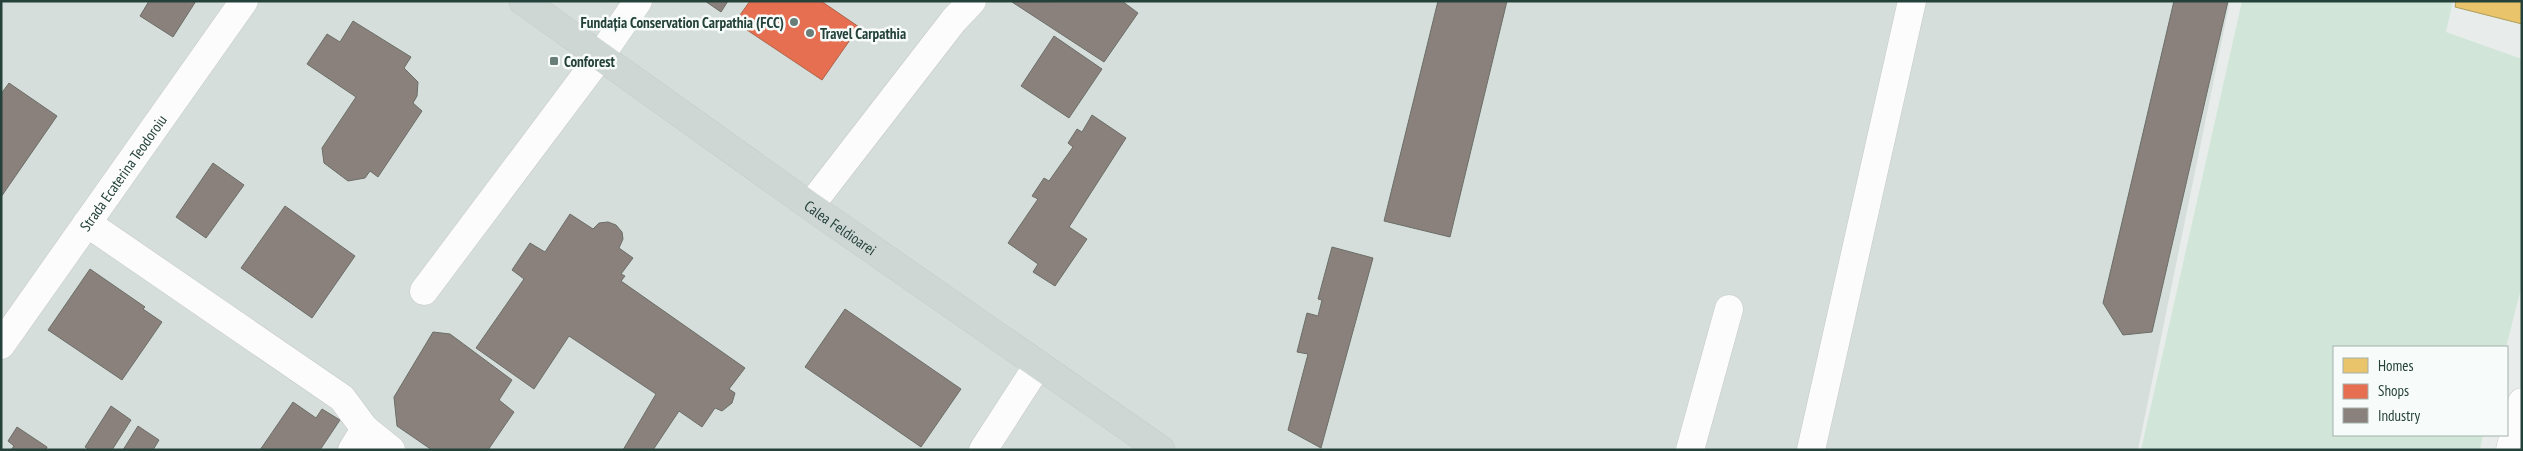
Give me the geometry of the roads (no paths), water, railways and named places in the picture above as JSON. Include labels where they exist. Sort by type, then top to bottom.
[{"type":"main road","name":"Calea Feldioarei","points":[[523,1],[810,206],[1161,450]]},
{"type":"street","name":"Strada Ecaterina Teodoroiu","points":[[1,345],[244,1]]},
{"type":"street","points":[[424,291],[601,55],[638,1]]},
{"type":"street","points":[[1811,450],[1912,1]]},
{"type":"street","points":[[810,206],[961,7]]},
{"type":"street","points":[[87,223],[342,398],[358,440],[391,450]]},
{"type":"street","points":[[1690,450],[1729,310]]},
{"type":"street","points":[[983,450],[1038,365]]},
{"type":"street","points":[[2510,450],[2522,402]]},
{"type":"place","name":"Fundația Conservation Carpathia (FCC)","points":[[794,22]]},
{"type":"place","name":"Travel Carpathia","points":[[810,33]]},
{"type":"place","name":"Conforest","points":[[554,61]]}]
